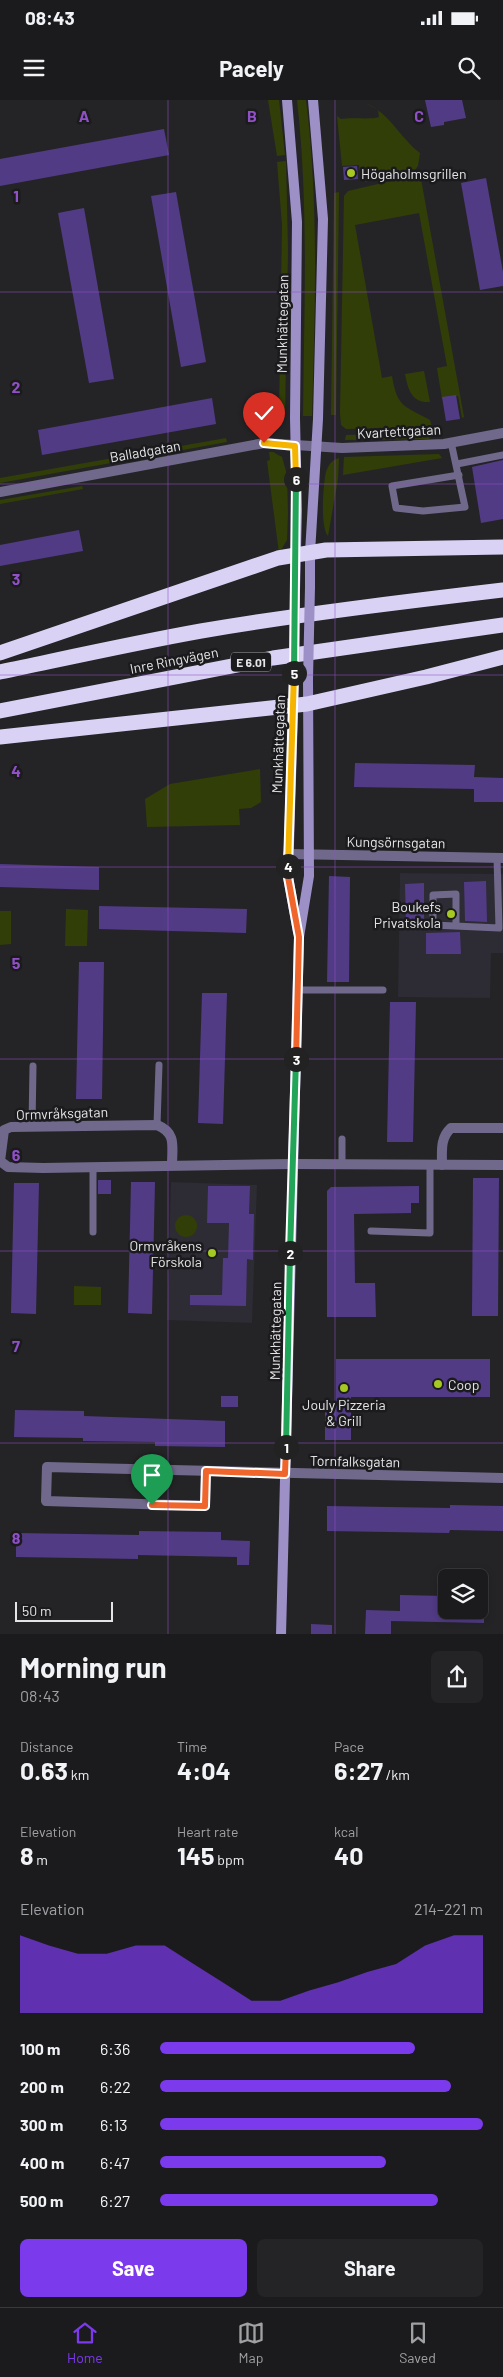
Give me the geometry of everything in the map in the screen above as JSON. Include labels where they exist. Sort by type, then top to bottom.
[{"type":"highway","points":[[0,653],[278,558],[326,550],[503,547]]},
{"type":"highway","name":"Inre Ringvägen","points":[[0,672],[267,620],[503,590]]},
{"type":"highway","name":"Inre Ringvägen","points":[[0,710],[273,658],[503,625]]},
{"type":"highway","points":[[0,737],[300,705],[426,677],[503,657]]},
{"type":"main road","name":"Munkhättegatan","points":[[287,100],[298,222],[295,446],[303,554],[310,587],[308,679],[300,705],[288,854],[288,877],[299,937]]},
{"type":"main road","name":"Munkhättegatan","points":[[281,1634],[299,937],[309,876],[300,705],[294,680],[295,590],[303,554],[317,447],[323,218],[313,100]]},
{"type":"street","name":"Kvartettgatan","points":[[295,446],[387,446],[451,442],[503,433]]},
{"type":"street","name":"Balladgatan","points":[[0,492],[264,443],[295,446]]},
{"type":"street","name":"Kungsörnsgatan","points":[[288,854],[500,858]]},
{"type":"street","name":"Ormvråksgatan","points":[[157,1124],[11,1127],[4,1130],[0,1160],[3,1165],[8,1167],[292,1164],[503,1165]]},
{"type":"street","points":[[157,1124],[167,1128],[171,1135],[172,1166]]},
{"type":"street","points":[[442,1165],[442,1144],[445,1134],[451,1128],[503,1128]]},
{"type":"street","name":"Tornfalksgatan","points":[[206,1471],[205,1506],[46,1502],[47,1467],[503,1478]]},
{"type":"lane","points":[[451,442],[457,464],[459,475],[464,507],[423,512],[396,508],[392,486],[459,475]]},
{"type":"lane","points":[[457,464],[503,455]]},
{"type":"lane","points":[[456,926],[456,894],[433,895],[434,925],[498,928],[500,858]]},
{"type":"lane","points":[[298,990],[383,990]]},
{"type":"lane","points":[[157,1124],[159,1065]]},
{"type":"lane","points":[[32,1066],[32,1126]]},
{"type":"lane","points":[[342,1139],[342,1164]]},
{"type":"lane","points":[[371,1231],[430,1232],[430,1164]]},
{"type":"lane","points":[[93,1167],[93,1232]]},
{"type":"shaded area","name":"Boukefs Privatskola","points":[[400,873],[503,874],[503,953],[491,953],[490,998],[398,997]]},
{"type":"shaded area","name":"Ormvråkens Förskola","points":[[171,1182],[257,1185],[252,1323],[167,1320]]},
{"type":"green space","points":[[268,100],[279,100],[285,155],[277,156]]},
{"type":"green space","points":[[297,100],[306,100],[313,179],[315,258],[312,416],[303,416],[304,219],[301,140]]},
{"type":"green space","points":[[378,111],[420,153],[418,166],[414,171],[366,182],[361,179],[359,165],[342,166],[337,116],[341,119],[376,118],[379,117]]},
{"type":"green space","points":[[286,161],[288,250],[285,415],[279,414],[282,225],[277,162]]},
{"type":"green space","points":[[412,176],[421,179],[464,417],[462,418],[458,396],[442,399],[437,368],[447,366],[419,213],[355,225],[382,378],[392,376],[394,387],[400,400],[408,408],[430,420],[432,427],[346,429],[341,425],[340,413],[344,196],[348,191]]},
{"type":"green space","points":[[339,192],[336,415],[331,415],[334,193]]},
{"type":"green space","points":[[424,371],[430,402],[424,402],[415,398],[409,390],[405,374]]},
{"type":"green space","points":[[434,433],[429,439],[345,440],[346,435]]},
{"type":"green space","points":[[226,438],[227,442],[0,483],[0,478]]},
{"type":"green space","points":[[269,452],[282,457],[287,475],[287,540],[279,553],[267,461],[270,460]]},
{"type":"green space","points":[[439,454],[442,458],[343,475],[344,457]]},
{"type":"green space","points":[[339,458],[338,479],[328,536],[325,531],[323,515],[325,478],[329,465]]},
{"type":"green space","points":[[82,486],[83,489],[0,504],[0,500]]},
{"type":"green space","points":[[260,769],[261,802],[251,808],[239,809],[240,825],[147,827],[145,799],[170,784]]},
{"type":"green space","points":[[66,909],[88,910],[87,946],[65,946]]},
{"type":"green space","points":[[0,911],[11,911],[11,944],[0,945]]},
{"type":"green space","points":[[186,1215],[194,1218],[197,1226],[194,1234],[186,1237],[178,1234],[175,1226],[178,1218]]},
{"type":"green space","points":[[74,1286],[101,1287],[101,1305],[74,1305]]},
{"type":"building","points":[[425,100],[462,100],[466,118],[444,122],[444,125],[431,127]]},
{"type":"building","points":[[164,129],[169,155],[0,186],[0,159]]},
{"type":"building","name":"Högaholmsgrillen","points":[[357,166],[358,179],[344,180],[343,167]]},
{"type":"building","points":[[486,178],[503,272],[503,286],[480,290],[461,183]]},
{"type":"building","points":[[176,192],[206,362],[181,367],[151,196]]},
{"type":"building","points":[[84,208],[114,379],[89,383],[58,213]]},
{"type":"building","points":[[456,395],[460,419],[446,421],[442,397]]},
{"type":"building","points":[[212,398],[216,424],[42,455],[38,430]]},
{"type":"building","points":[[503,460],[503,519],[481,523],[472,467]]},
{"type":"building","points":[[79,530],[83,551],[0,566],[0,545]]},
{"type":"building","points":[[355,763],[475,765],[474,777],[503,778],[503,802],[474,802],[474,789],[354,787]]},
{"type":"building","points":[[0,864],[99,867],[99,890],[0,887]]},
{"type":"building","points":[[329,876],[350,877],[349,982],[327,982]]},
{"type":"building","points":[[486,881],[487,922],[465,921],[464,882]]},
{"type":"building","points":[[424,883],[424,924],[406,924],[405,884]]},
{"type":"building","points":[[99,906],[247,909],[246,933],[99,929]]},
{"type":"building","points":[[460,932],[461,954],[426,954],[426,933]]},
{"type":"building","points":[[79,962],[104,962],[102,1099],[76,1099]]},
{"type":"building","points":[[202,993],[227,993],[223,1124],[198,1123]]},
{"type":"building","points":[[390,1002],[416,1002],[413,1142],[387,1142]]},
{"type":"building","points":[[473,1178],[499,1178],[498,1316],[472,1316]]},
{"type":"building","points":[[98,1180],[111,1180],[111,1194],[98,1194]]},
{"type":"building","points":[[131,1182],[155,1182],[152,1314],[128,1313]]},
{"type":"building","points":[[14,1183],[39,1183],[36,1314],[11,1313]]},
{"type":"building","points":[[208,1186],[250,1186],[249,1214],[254,1214],[253,1260],[247,1259],[246,1306],[190,1305],[190,1295],[222,1295],[223,1258],[228,1258],[229,1223],[207,1223]]},
{"type":"building","points":[[419,1186],[419,1203],[411,1203],[411,1213],[354,1214],[355,1283],[375,1283],[376,1317],[327,1317],[327,1191],[331,1187]]},
{"type":"building","points":[[336,1359],[490,1359],[490,1397],[351,1397],[351,1440],[325,1440],[325,1408],[336,1408]]},
{"type":"building","points":[[221,1396],[238,1396],[238,1407],[221,1407]]},
{"type":"building","points":[[15,1410],[84,1411],[84,1416],[225,1421],[225,1447],[155,1446],[155,1442],[83,1441],[83,1438],[14,1437]]},
{"type":"building","points":[[450,1505],[503,1506],[503,1531],[450,1530],[449,1533],[327,1531],[327,1506],[450,1508]]},
{"type":"building","points":[[139,1531],[221,1532],[221,1540],[250,1541],[249,1565],[237,1565],[237,1557],[138,1555],[138,1559],[16,1557],[16,1533],[139,1535]]},
{"type":"building","points":[[400,1595],[438,1596],[438,1619],[484,1619],[484,1623],[391,1621],[391,1634],[365,1634],[366,1610],[400,1611]]},
{"type":"building","points":[[311,1624],[332,1625],[332,1634],[311,1634]]},
{"type":"place","name":"Högaholmsgrillen","points":[[351,173]]},
{"type":"place","name":"Boukefs Privatskola","points":[[451,914]]},
{"type":"place","name":"Ormvråkens Förskola","points":[[212,1253]]},
{"type":"place","name":"Coop","points":[[438,1384]]},
{"type":"place","name":"Jouly Pizzeria & Grill","points":[[344,1388]]},
{"type":"route","points":[[152,1505],[205,1506],[206,1471],[285,1474],[299,937],[288,877],[297,510],[295,446],[264,443]]}]
